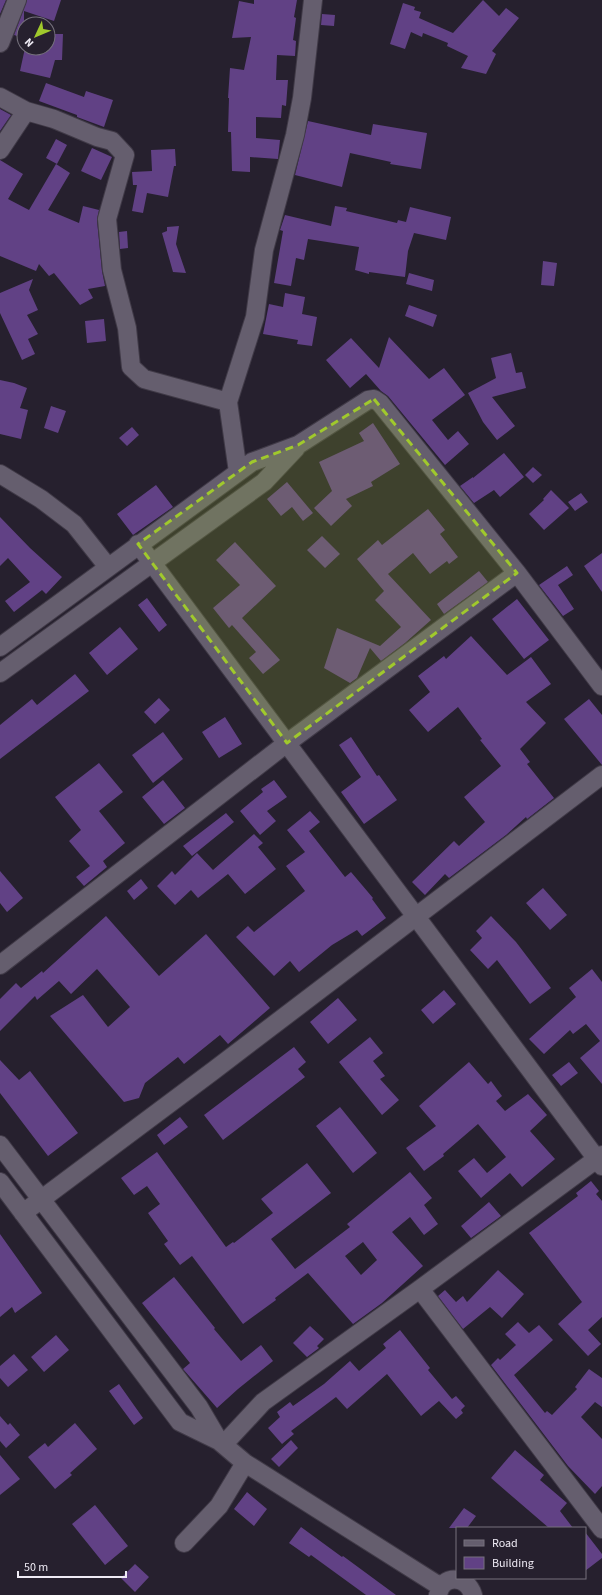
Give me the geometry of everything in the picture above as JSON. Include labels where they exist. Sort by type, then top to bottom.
[{"type":"street","points":[[0,43],[17,0]]},
{"type":"street","points":[[238,472],[228,402],[255,317],[264,250],[299,113],[313,0]]},
{"type":"street","points":[[0,98],[26,112],[54,119],[97,137],[112,141],[125,155],[108,219],[112,270],[127,328],[131,368],[144,379],[228,402]]},
{"type":"street","points":[[0,150],[26,112]]},
{"type":"street","points":[[0,673],[264,482],[298,446],[368,400],[374,398],[380,403],[517,573],[602,686]]},
{"type":"street","points":[[0,647],[138,544],[252,462],[298,446]]},
{"type":"street","points":[[0,474],[41,499],[74,524],[108,567]]},
{"type":"street","points":[[138,544],[600,1160],[263,1402],[221,1442]]},
{"type":"street","points":[[0,965],[287,743],[517,573]]},
{"type":"street","points":[[23,1213],[214,1071],[602,775]]},
{"type":"street","points":[[0,1145],[199,1407],[221,1442]]},
{"type":"street","points":[[0,1182],[180,1422],[221,1442],[245,1462],[439,1591],[450,1580],[457,1579],[468,1584],[473,1595]]},
{"type":"street","points":[[420,1289],[602,1529]]},
{"type":"street","points":[[96,1311],[115,1297]]},
{"type":"street","points":[[184,1543],[219,1506],[245,1462]]},
{"type":"highlighted area","points":[[374,399],[517,573],[287,743],[138,544],[252,462],[298,445]]},
{"type":"building","points":[[0,0],[6,0],[0,14]]},
{"type":"building","points":[[27,0],[61,0],[56,16],[39,16],[24,11],[24,16],[21,16]]},
{"type":"building","points":[[254,0],[297,0],[294,17],[296,18],[293,40],[296,41],[295,56],[277,55],[276,80],[288,80],[286,106],[282,105],[281,118],[256,117],[256,138],[280,140],[278,159],[250,157],[250,172],[232,171],[231,132],[228,132],[230,68],[244,70],[251,37],[232,38],[239,1],[254,4]]},
{"type":"building","points":[[483,0],[499,16],[506,8],[519,18],[492,51],[496,54],[486,74],[461,68],[468,56],[447,46],[448,43],[423,33],[422,37],[411,32],[405,49],[390,44],[403,3],[415,7],[414,10],[421,12],[419,18],[453,33]]},
{"type":"building","points":[[322,14],[335,15],[334,26],[321,25]]},
{"type":"building","points":[[56,34],[63,34],[62,60],[55,60],[50,78],[20,71],[23,56],[56,56]]},
{"type":"building","points":[[46,83],[84,97],[86,91],[113,100],[104,127],[39,101]]},
{"type":"building","points":[[0,109],[11,115],[0,131]]},
{"type":"building","points":[[308,121],[371,135],[373,124],[427,133],[421,169],[390,164],[391,162],[350,153],[342,187],[295,175]]},
{"type":"building","points":[[56,139],[67,145],[57,164],[46,158]]},
{"type":"building","points":[[92,148],[112,157],[101,180],[81,171]]},
{"type":"building","points":[[175,149],[176,166],[174,166],[168,197],[147,193],[143,213],[132,211],[137,185],[133,185],[132,172],[152,171],[151,150]]},
{"type":"building","points":[[0,160],[23,174],[8,199],[29,210],[56,164],[70,173],[48,210],[79,223],[83,206],[99,210],[97,220],[105,286],[88,289],[93,298],[80,305],[54,273],[49,276],[39,264],[36,271],[0,256]]},
{"type":"building","points":[[335,206],[347,208],[346,211],[397,223],[398,220],[406,222],[410,207],[451,217],[446,240],[414,233],[408,251],[405,277],[369,272],[369,274],[355,270],[359,247],[308,239],[304,260],[296,258],[291,286],[274,283],[283,231],[280,230],[285,215],[331,226]]},
{"type":"building","points":[[179,226],[176,244],[186,273],[173,272],[162,233],[167,231],[167,227]]},
{"type":"building","points":[[127,231],[128,248],[120,249],[119,232]]},
{"type":"building","points":[[543,261],[557,263],[554,286],[541,285]]},
{"type":"building","points":[[409,273],[434,280],[432,291],[406,284]]},
{"type":"building","points":[[33,279],[29,290],[38,310],[27,315],[38,334],[28,339],[35,354],[22,360],[0,313],[0,293]]},
{"type":"building","points":[[285,293],[305,297],[302,314],[317,317],[312,346],[297,344],[298,340],[263,334],[269,304],[283,307]]},
{"type":"building","points":[[409,305],[437,315],[433,327],[405,316]]},
{"type":"building","points":[[104,319],[106,341],[87,343],[85,321]]},
{"type":"building","points":[[389,337],[429,379],[444,368],[465,395],[432,420],[448,440],[458,431],[469,444],[445,465],[388,396],[381,391],[366,374],[350,388],[326,360],[351,338],[379,368]]},
{"type":"building","points":[[511,353],[516,373],[522,372],[526,388],[492,397],[515,426],[497,440],[483,422],[468,393],[496,378],[491,358]]},
{"type":"building","points":[[0,380],[27,388],[20,408],[28,410],[21,439],[0,434]]},
{"type":"building","points":[[51,406],[66,411],[58,433],[44,428]]},
{"type":"building","points":[[373,423],[400,464],[371,482],[373,486],[346,499],[352,506],[331,526],[314,508],[332,491],[319,462],[364,441],[359,433]]},
{"type":"building","points":[[132,427],[139,435],[127,446],[119,438]]},
{"type":"building","points":[[504,453],[524,477],[500,497],[494,490],[474,503],[460,486],[473,478]]},
{"type":"building","points":[[533,467],[542,475],[533,483],[525,475]]},
{"type":"building","points":[[287,482],[313,513],[303,521],[292,507],[281,516],[267,499]]},
{"type":"building","points":[[156,485],[173,507],[133,535],[117,514]]},
{"type":"building","points":[[551,490],[569,508],[544,530],[529,514],[544,500],[543,499]]},
{"type":"building","points":[[581,493],[588,502],[575,511],[568,502]]},
{"type":"building","points":[[428,509],[445,530],[440,534],[458,557],[449,564],[447,561],[430,574],[413,553],[388,574],[431,620],[405,643],[381,661],[370,648],[357,678],[350,683],[324,668],[337,628],[380,646],[401,627],[375,600],[384,591],[357,559],[378,540],[382,545]]},
{"type":"building","points":[[0,517],[30,548],[62,577],[46,594],[42,590],[14,612],[5,601],[30,582],[8,558],[0,566]]},
{"type":"building","points":[[322,536],[340,554],[325,568],[307,550]]},
{"type":"building","points":[[235,542],[276,586],[242,618],[280,660],[263,674],[249,658],[256,652],[232,625],[229,628],[213,608],[240,585],[216,560]]},
{"type":"building","points":[[602,553],[602,592],[584,566]]},
{"type":"building","points":[[567,566],[573,575],[558,585],[574,609],[563,616],[539,585]]},
{"type":"building","points":[[479,571],[488,582],[444,614],[437,604]]},
{"type":"building","points":[[147,598],[167,625],[159,632],[138,605]]},
{"type":"building","points":[[517,599],[549,640],[524,659],[492,619]]},
{"type":"building","points":[[120,627],[138,649],[107,675],[89,653]]},
{"type":"building","points":[[471,636],[507,675],[531,657],[551,684],[526,702],[546,723],[520,749],[530,762],[527,764],[554,798],[527,819],[526,817],[506,835],[449,878],[445,874],[425,895],[412,882],[454,841],[459,846],[485,822],[464,797],[501,766],[480,740],[482,739],[458,707],[428,732],[409,710],[430,692],[418,676],[444,656],[446,659]]},
{"type":"building","points":[[75,674],[89,691],[0,759],[0,725],[32,699],[37,705]]},
{"type":"building","points":[[159,698],[170,710],[155,724],[144,712]]},
{"type":"building","points":[[589,699],[602,715],[602,765],[564,719]]},
{"type":"building","points":[[225,717],[242,744],[219,758],[202,732]]},
{"type":"building","points":[[163,732],[183,759],[153,783],[132,755]]},
{"type":"building","points":[[351,737],[377,776],[379,775],[397,800],[364,824],[341,792],[361,777],[339,745]]},
{"type":"building","points":[[99,763],[123,792],[99,811],[125,843],[103,861],[107,867],[84,886],[76,877],[90,866],[69,841],[81,830],[55,797]]},
{"type":"building","points":[[163,780],[185,808],[164,824],[142,797]]},
{"type":"building","points":[[274,780],[287,797],[267,811],[276,821],[260,835],[240,811],[263,792],[261,789]]},
{"type":"building","points":[[310,811],[320,822],[309,831],[345,877],[351,872],[373,898],[372,899],[386,918],[362,936],[357,930],[332,945],[299,972],[290,961],[274,976],[236,937],[248,926],[254,932],[305,891],[286,866],[305,852],[287,830]]},
{"type":"building","points":[[226,813],[234,822],[192,856],[183,846]]},
{"type":"building","points":[[254,834],[263,843],[258,847],[276,869],[245,894],[228,874],[198,898],[191,890],[175,905],[157,886],[172,871],[175,875],[197,853],[213,870]]},
{"type":"building","points":[[0,871],[23,898],[7,912],[0,903]]},
{"type":"building","points":[[141,879],[148,888],[134,900],[127,891]]},
{"type":"building","points":[[543,888],[567,915],[550,930],[526,903]]},
{"type":"building","points":[[106,916],[159,976],[206,934],[270,1008],[228,1044],[220,1035],[184,1064],[178,1057],[145,1083],[139,1098],[124,1102],[50,1016],[83,995],[108,1027],[130,1007],[97,969],[71,994],[59,981],[37,1000],[35,996],[0,1031],[0,999],[16,983],[21,988],[42,971],[43,973]]},
{"type":"building","points":[[491,916],[516,942],[551,988],[530,1004],[497,960],[488,969],[470,950],[482,938],[476,931]]},
{"type":"building","points":[[592,969],[602,982],[602,1084],[580,1058],[600,1041],[586,1024],[573,1034],[570,1030],[544,1054],[529,1039],[576,997],[569,988]]},
{"type":"building","points":[[444,990],[456,1004],[433,1024],[421,1010]]},
{"type":"building","points":[[338,998],[357,1020],[328,1044],[310,1022]]},
{"type":"building","points":[[370,1037],[383,1053],[373,1061],[385,1076],[380,1079],[399,1100],[382,1115],[339,1062]]},
{"type":"building","points":[[294,1047],[306,1062],[298,1069],[305,1077],[223,1140],[204,1115]]},
{"type":"building","points":[[0,1060],[19,1080],[30,1071],[78,1133],[48,1156],[0,1093]]},
{"type":"building","points":[[469,1062],[488,1084],[491,1081],[502,1096],[496,1101],[505,1111],[528,1094],[547,1115],[530,1131],[555,1159],[522,1187],[510,1173],[481,1198],[458,1171],[474,1158],[487,1173],[506,1157],[478,1124],[443,1154],[444,1156],[424,1171],[406,1148],[436,1126],[419,1106]]},
{"type":"building","points":[[569,1062],[578,1073],[561,1086],[552,1075]]},
{"type":"building","points":[[340,1107],[377,1153],[353,1173],[316,1126]]},
{"type":"building","points":[[180,1117],[188,1127],[164,1145],[157,1135]]},
{"type":"building","points":[[157,1152],[226,1247],[233,1242],[234,1243],[273,1213],[261,1199],[307,1163],[331,1193],[271,1239],[295,1269],[350,1227],[347,1224],[410,1172],[432,1198],[424,1205],[438,1224],[424,1235],[410,1217],[392,1232],[423,1266],[382,1303],[353,1324],[308,1273],[275,1298],[276,1300],[243,1324],[192,1256],[180,1265],[164,1244],[168,1241],[148,1213],[160,1204],[147,1186],[134,1195],[121,1178]],"holes":[[[363,1242],[377,1260],[361,1275],[345,1256]]]},
{"type":"building","points":[[591,1181],[599,1191],[596,1194],[602,1201],[602,1317],[588,1330],[601,1344],[588,1356],[558,1324],[582,1302],[529,1233],[578,1196],[576,1193]]},
{"type":"building","points":[[489,1202],[501,1216],[471,1238],[461,1226]]},
{"type":"building","points":[[0,1234],[42,1293],[15,1313],[12,1307],[0,1317]]},
{"type":"building","points":[[498,1270],[524,1294],[502,1318],[490,1307],[463,1329],[438,1296],[445,1290],[456,1302],[463,1296],[467,1302]]},
{"type":"building","points":[[174,1277],[241,1361],[261,1345],[273,1361],[217,1408],[183,1369],[190,1363],[142,1303]]},
{"type":"building","points":[[518,1322],[529,1333],[539,1325],[553,1340],[514,1375],[545,1413],[547,1411],[552,1415],[577,1389],[575,1387],[589,1369],[602,1378],[602,1407],[595,1402],[581,1417],[602,1439],[602,1486],[595,1494],[568,1466],[491,1365],[498,1358],[500,1360],[516,1345],[505,1334]]},
{"type":"building","points":[[310,1326],[324,1339],[317,1346],[319,1348],[307,1357],[293,1343]]},
{"type":"building","points":[[400,1330],[430,1368],[428,1370],[452,1399],[456,1396],[465,1406],[461,1410],[463,1413],[456,1419],[439,1401],[421,1416],[387,1374],[347,1409],[336,1397],[291,1431],[294,1434],[282,1444],[268,1428],[280,1417],[277,1412],[290,1402],[293,1406],[324,1384],[350,1361],[359,1371],[386,1348],[383,1344]]},
{"type":"building","points":[[56,1335],[69,1350],[44,1372],[31,1357]]},
{"type":"building","points":[[14,1354],[28,1370],[8,1387],[0,1378],[0,1366]]},
{"type":"building","points":[[119,1384],[143,1418],[134,1425],[109,1391]]},
{"type":"building","points":[[0,1416],[8,1425],[10,1423],[20,1435],[6,1448],[0,1441]]},
{"type":"building","points":[[75,1423],[97,1449],[70,1473],[72,1475],[55,1489],[28,1457],[45,1443],[48,1447]]},
{"type":"building","points":[[291,1440],[298,1448],[279,1467],[271,1459]]},
{"type":"building","points":[[515,1450],[544,1475],[540,1480],[567,1503],[560,1511],[572,1527],[548,1527],[491,1478]]},
{"type":"building","points":[[0,1455],[20,1479],[0,1495]]},
{"type":"building","points":[[247,1492],[267,1509],[254,1526],[234,1509]]},
{"type":"building","points":[[95,1505],[128,1546],[105,1565],[72,1524]]},
{"type":"building","points":[[464,1508],[476,1516],[468,1527],[449,1528]]},
{"type":"building","points":[[301,1527],[396,1595],[366,1595],[311,1555],[309,1557],[289,1543]]},
{"type":"building","points":[[586,1533],[602,1554],[602,1558],[586,1570]]},
{"type":"building","points":[[135,1564],[149,1577],[135,1592],[121,1578]]}]
